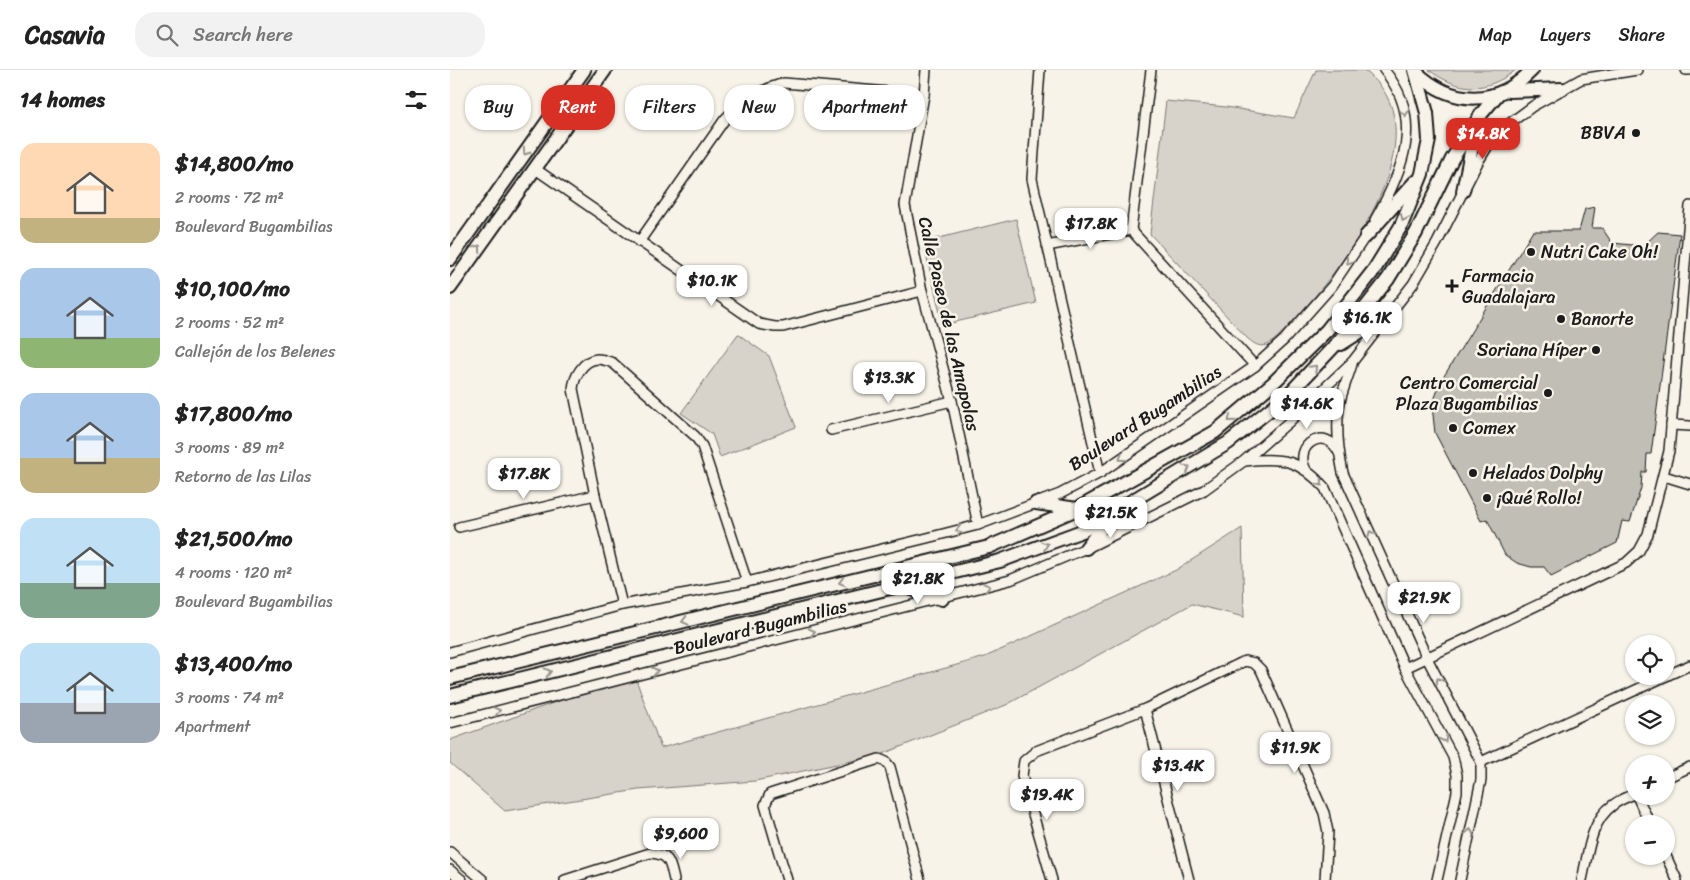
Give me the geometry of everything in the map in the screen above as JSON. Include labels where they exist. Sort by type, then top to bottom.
[{"type":"street","points":[[450,258],[584,70],[601,74],[450,288]]},
{"type":"street","name":"Calle Paseo de las Amapolas","points":[[925,85],[926,70]]},
{"type":"street","points":[[1040,70],[1032,179],[1100,473]]},
{"type":"street","points":[[1151,70],[1131,230],[1255,366]]},
{"type":"street","name":"Boulevard Bugambilias","points":[[450,652],[622,605],[747,582],[978,525],[1060,494],[1100,473],[1255,366],[1284,340],[1327,291],[1366,236],[1387,199],[1399,169],[1408,136],[1405,108],[1395,83],[1384,70]]},
{"type":"street","points":[[1415,70],[1436,88],[1462,97],[1480,98],[1502,92],[1562,89]]},
{"type":"street","name":"Boulevard Bugambilias","points":[[450,678],[989,547],[1077,509],[1215,432],[1273,383],[1327,330],[1374,270],[1400,226],[1422,174],[1429,140],[1427,113],[1415,70]]},
{"type":"street","points":[[1502,92],[1522,80],[1532,70]]},
{"type":"street","name":"Boulevard Bugambilias","points":[[450,723],[942,599],[1010,580],[1086,548],[1204,490],[1244,461],[1290,421],[1353,361],[1418,276],[1437,244],[1489,144],[1510,123],[1533,106],[1581,79],[1637,70]]},
{"type":"street","points":[[639,242],[725,119],[737,107],[751,96],[767,88],[784,83],[807,85]]},
{"type":"street","name":"Boulevard Bugambilias","points":[[450,696],[1000,561],[1082,531],[1228,443],[1288,395],[1340,340],[1388,279],[1416,233],[1452,159],[1473,126],[1502,92]]},
{"type":"street","points":[[1463,191],[1472,147],[1473,126]]},
{"type":"street","name":"Calle Paseo de las Amapolas","points":[[918,130],[905,205],[922,291],[952,401],[978,525]]},
{"type":"street","points":[[534,168],[752,321],[766,326],[783,327],[922,291]]},
{"type":"street","points":[[1366,236],[1422,174]]},
{"type":"street","points":[[1405,668],[1626,563],[1639,551],[1648,534],[1669,451],[1690,206]]},
{"type":"street","points":[[1047,246],[1131,230]]},
{"type":"street","points":[[1329,352],[1391,312]]},
{"type":"street","points":[[622,605],[595,495],[573,389],[582,367],[597,359],[613,362],[695,436],[702,446],[747,582]]},
{"type":"street","points":[[1353,361],[1341,399],[1338,428],[1339,453],[1343,473],[1427,658],[1481,762],[1481,780],[1460,880]]},
{"type":"street","points":[[831,430],[952,401]]},
{"type":"street","points":[[1671,425],[1690,426]]},
{"type":"street","points":[[1306,470],[1302,454],[1312,441],[1328,440],[1333,443],[1339,453]]},
{"type":"street","points":[[1244,461],[1270,458],[1300,466],[1312,473],[1325,488],[1405,668],[1453,757],[1458,775],[1456,792],[1437,880]]},
{"type":"street","points":[[1664,476],[1690,484]]},
{"type":"street","points":[[459,527],[595,495]]},
{"type":"street","points":[[1036,503],[1077,509]]},
{"type":"street","points":[[1086,548],[1114,512]]},
{"type":"street","points":[[903,586],[942,599]]},
{"type":"street","points":[[1052,880],[1022,776],[1024,761],[1036,751],[1144,709],[1241,662],[1250,661],[1261,670],[1324,813],[1328,832],[1325,880]]},
{"type":"street","points":[[1675,672],[1690,665]]},
{"type":"street","points":[[1481,762],[1647,685]]},
{"type":"street","points":[[1144,709],[1189,880]]},
{"type":"street","points":[[787,880],[766,805],[770,794],[879,759],[886,762],[890,767],[920,880]]},
{"type":"street","points":[[1675,774],[1690,767]]},
{"type":"street","points":[[1582,880],[1594,833],[1600,819],[1614,804],[1625,799]]},
{"type":"street","points":[[450,852],[483,880]]},
{"type":"street","points":[[565,880],[650,853],[663,854],[667,858],[674,880]]},
{"type":"street","points":[[1670,865],[1677,880]]},
{"type":"street","points":[[450,870],[462,880]]},
{"type":"shaded area","points":[[1316,70],[1364,70],[1386,94],[1395,123],[1393,155],[1383,188],[1367,221],[1348,252],[1310,302],[1283,332],[1272,342],[1264,346],[1254,343],[1247,338],[1150,234],[1166,101],[1226,107],[1294,118]]},
{"type":"shaded area","points":[[1429,70],[1516,70],[1494,83],[1472,87],[1451,83]]},
{"type":"shaded area","points":[[1016,219],[1036,303],[943,325],[923,242]]},
{"type":"shaded area","points":[[738,334],[769,356],[796,427],[720,457],[712,434],[681,413]]},
{"type":"shaded area","points":[[1242,528],[1244,617],[1192,604],[1006,705],[880,755],[755,781],[638,790],[505,811],[450,763],[450,740],[634,674],[661,748],[985,657],[1176,570]]},
{"type":"building","name":"Centro Comercial Plaza Bugambilias","points":[[1595,207],[1592,228],[1602,228],[1612,243],[1643,246],[1658,232],[1680,234],[1651,454],[1647,454],[1646,472],[1642,472],[1641,488],[1630,522],[1622,521],[1617,543],[1551,576],[1544,567],[1531,567],[1517,563],[1505,555],[1487,519],[1481,521],[1435,433],[1432,406],[1441,381],[1533,231],[1579,231],[1585,209]]},
{"type":"place","name":"BBVA","points":[[1636,133]]},
{"type":"place","name":"Nutri Cake Oh!","points":[[1531,252]]},
{"type":"place","name":"Farmacia Guadalajara","points":[[1452,286]]},
{"type":"place","name":"Banorte","points":[[1561,319]]},
{"type":"place","name":"Soriana Híper","points":[[1596,350]]},
{"type":"place","name":"Centro Comercial Plaza Bugambilias","points":[[1548,393]]},
{"type":"place","name":"Comex","points":[[1453,428]]},
{"type":"place","name":"Helados Dolphy","points":[[1473,473]]},
{"type":"place","name":"¡Qué Rollo!","points":[[1487,498]]}]
